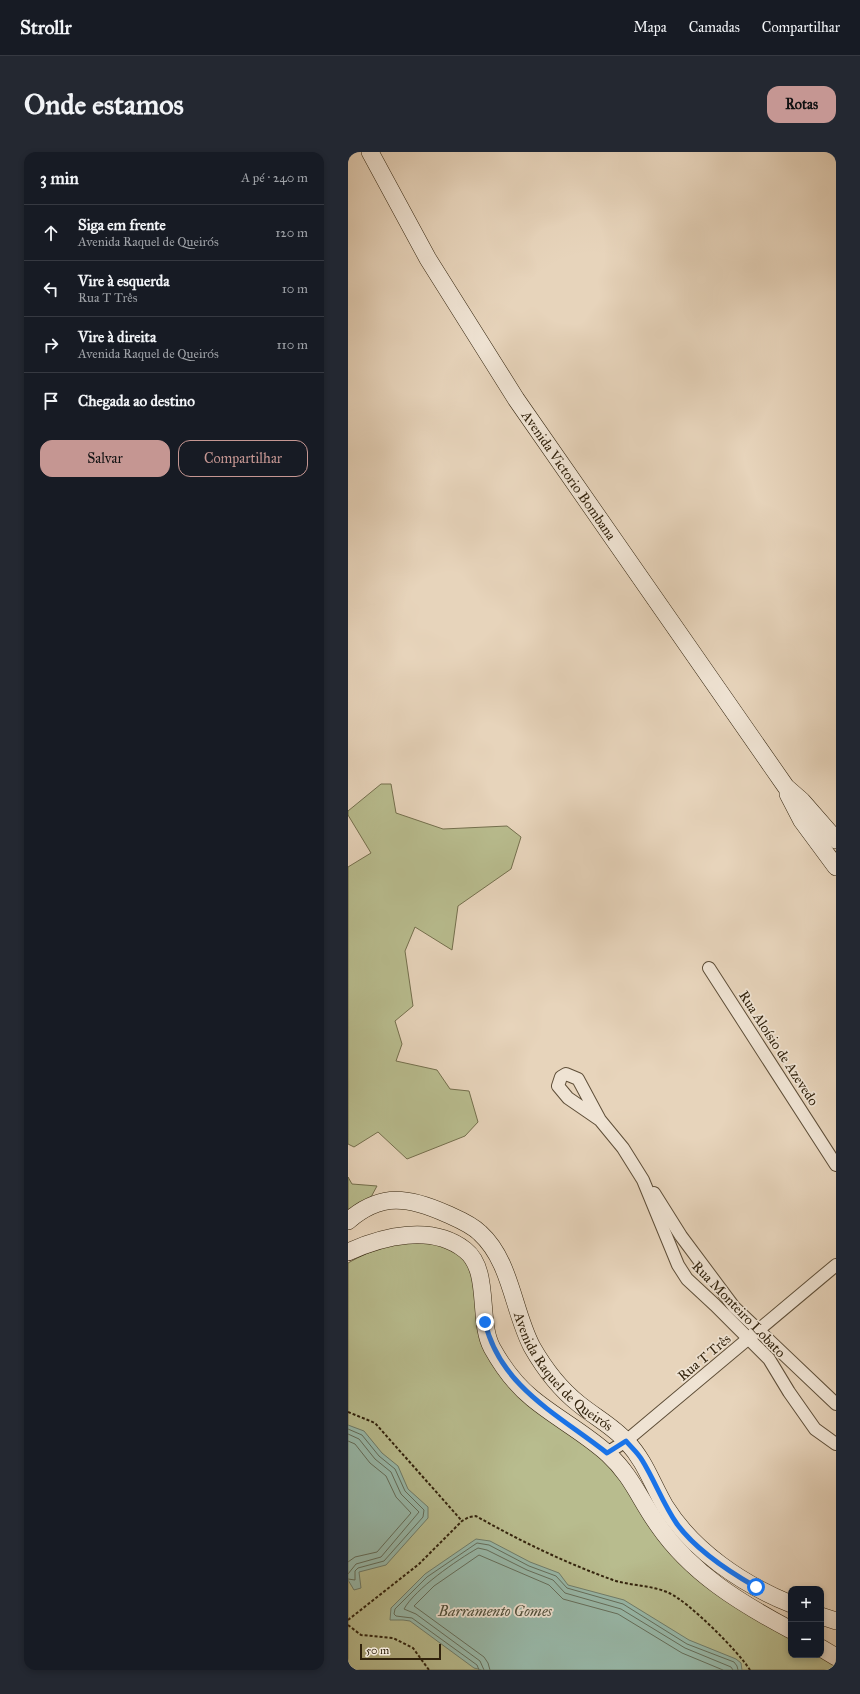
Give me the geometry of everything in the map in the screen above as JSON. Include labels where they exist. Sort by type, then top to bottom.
[{"type":"street","name":"Avenida Victorio Bombana","points":[[370,152],[428,259],[516,399],[786,787]]},
{"type":"street","points":[[786,787],[802,801],[836,840]]},
{"type":"street","points":[[786,787],[792,805],[836,867]]},
{"type":"street","name":"Rua Aloísio de Azevedo","points":[[710,968],[836,1165]]},
{"type":"street","name":"Rua Monteiro Lobato","points":[[600,1120],[623,1148],[643,1180],[657,1197],[715,1283],[734,1306],[836,1404]]},
{"type":"street","name":"Rua Monteiro Lobato","points":[[643,1180],[678,1265],[687,1279],[769,1359],[789,1392],[815,1429],[836,1444]]},
{"type":"street","name":"Avenida Raquel de Queirós","points":[[348,1221],[369,1206],[380,1202],[401,1199],[424,1204],[463,1221],[480,1232],[492,1245],[500,1261],[522,1325],[532,1347],[548,1371],[578,1403],[626,1441],[641,1459],[664,1504],[678,1525],[692,1541],[736,1576],[788,1602]]},
{"type":"street","name":"Avenida Raquel de Queirós","points":[[348,1252],[358,1247],[393,1238],[419,1235],[439,1237],[466,1250],[472,1257],[480,1278],[488,1336],[492,1347],[507,1370],[532,1398],[607,1453],[634,1484],[646,1508],[670,1542],[692,1564],[718,1587],[788,1628]]},
{"type":"street","name":"Rua T Três","points":[[607,1453],[626,1441],[836,1265]]},
{"type":"street","points":[[824,1617],[836,1621]]},
{"type":"street","points":[[824,1650],[836,1657]]},
{"type":"path","points":[[348,1412],[375,1422],[462,1521]]},
{"type":"path","points":[[348,1620],[367,1603],[419,1564],[462,1521],[469,1517],[476,1516],[516,1539],[615,1580],[670,1593],[694,1610],[743,1659],[750,1670]]},
{"type":"path","points":[[348,1625],[361,1635],[393,1638],[413,1648],[429,1670]]},
{"type":"green space","points":[[381,784],[391,784],[396,813],[443,829],[507,826],[521,837],[511,869],[458,906],[452,950],[415,927],[405,951],[413,1006],[395,1021],[402,1044],[396,1061],[437,1070],[450,1089],[469,1091],[478,1122],[465,1136],[407,1159],[378,1132],[354,1147],[348,1144],[348,867],[371,853],[348,815],[348,811]]},
{"type":"green space","points":[[348,1177],[352,1184],[377,1186],[371,1197],[348,1218]]},
{"type":"green space","points":[[425,1238],[472,1254],[488,1327],[507,1367],[603,1448],[668,1541],[788,1630],[788,1658],[824,1658],[824,1656],[836,1656],[836,1670],[348,1670],[348,1263],[385,1247]]},
{"type":"water","points":[[348,1425],[364,1431],[382,1453],[398,1466],[408,1489],[428,1507],[428,1518],[386,1565],[359,1572],[361,1588],[354,1590],[348,1580]]},
{"type":"water","name":"Barramento Gomes","points":[[476,1539],[490,1541],[530,1562],[559,1573],[568,1585],[624,1600],[689,1640],[736,1659],[741,1663],[742,1670],[482,1670],[474,1668],[410,1621],[390,1620],[391,1608],[425,1574]]},
{"type":"route","points":[[485,1322],[492,1347],[507,1370],[532,1398],[607,1453],[626,1441],[641,1459],[664,1504],[678,1525],[692,1541],[736,1576],[756,1587]]}]
